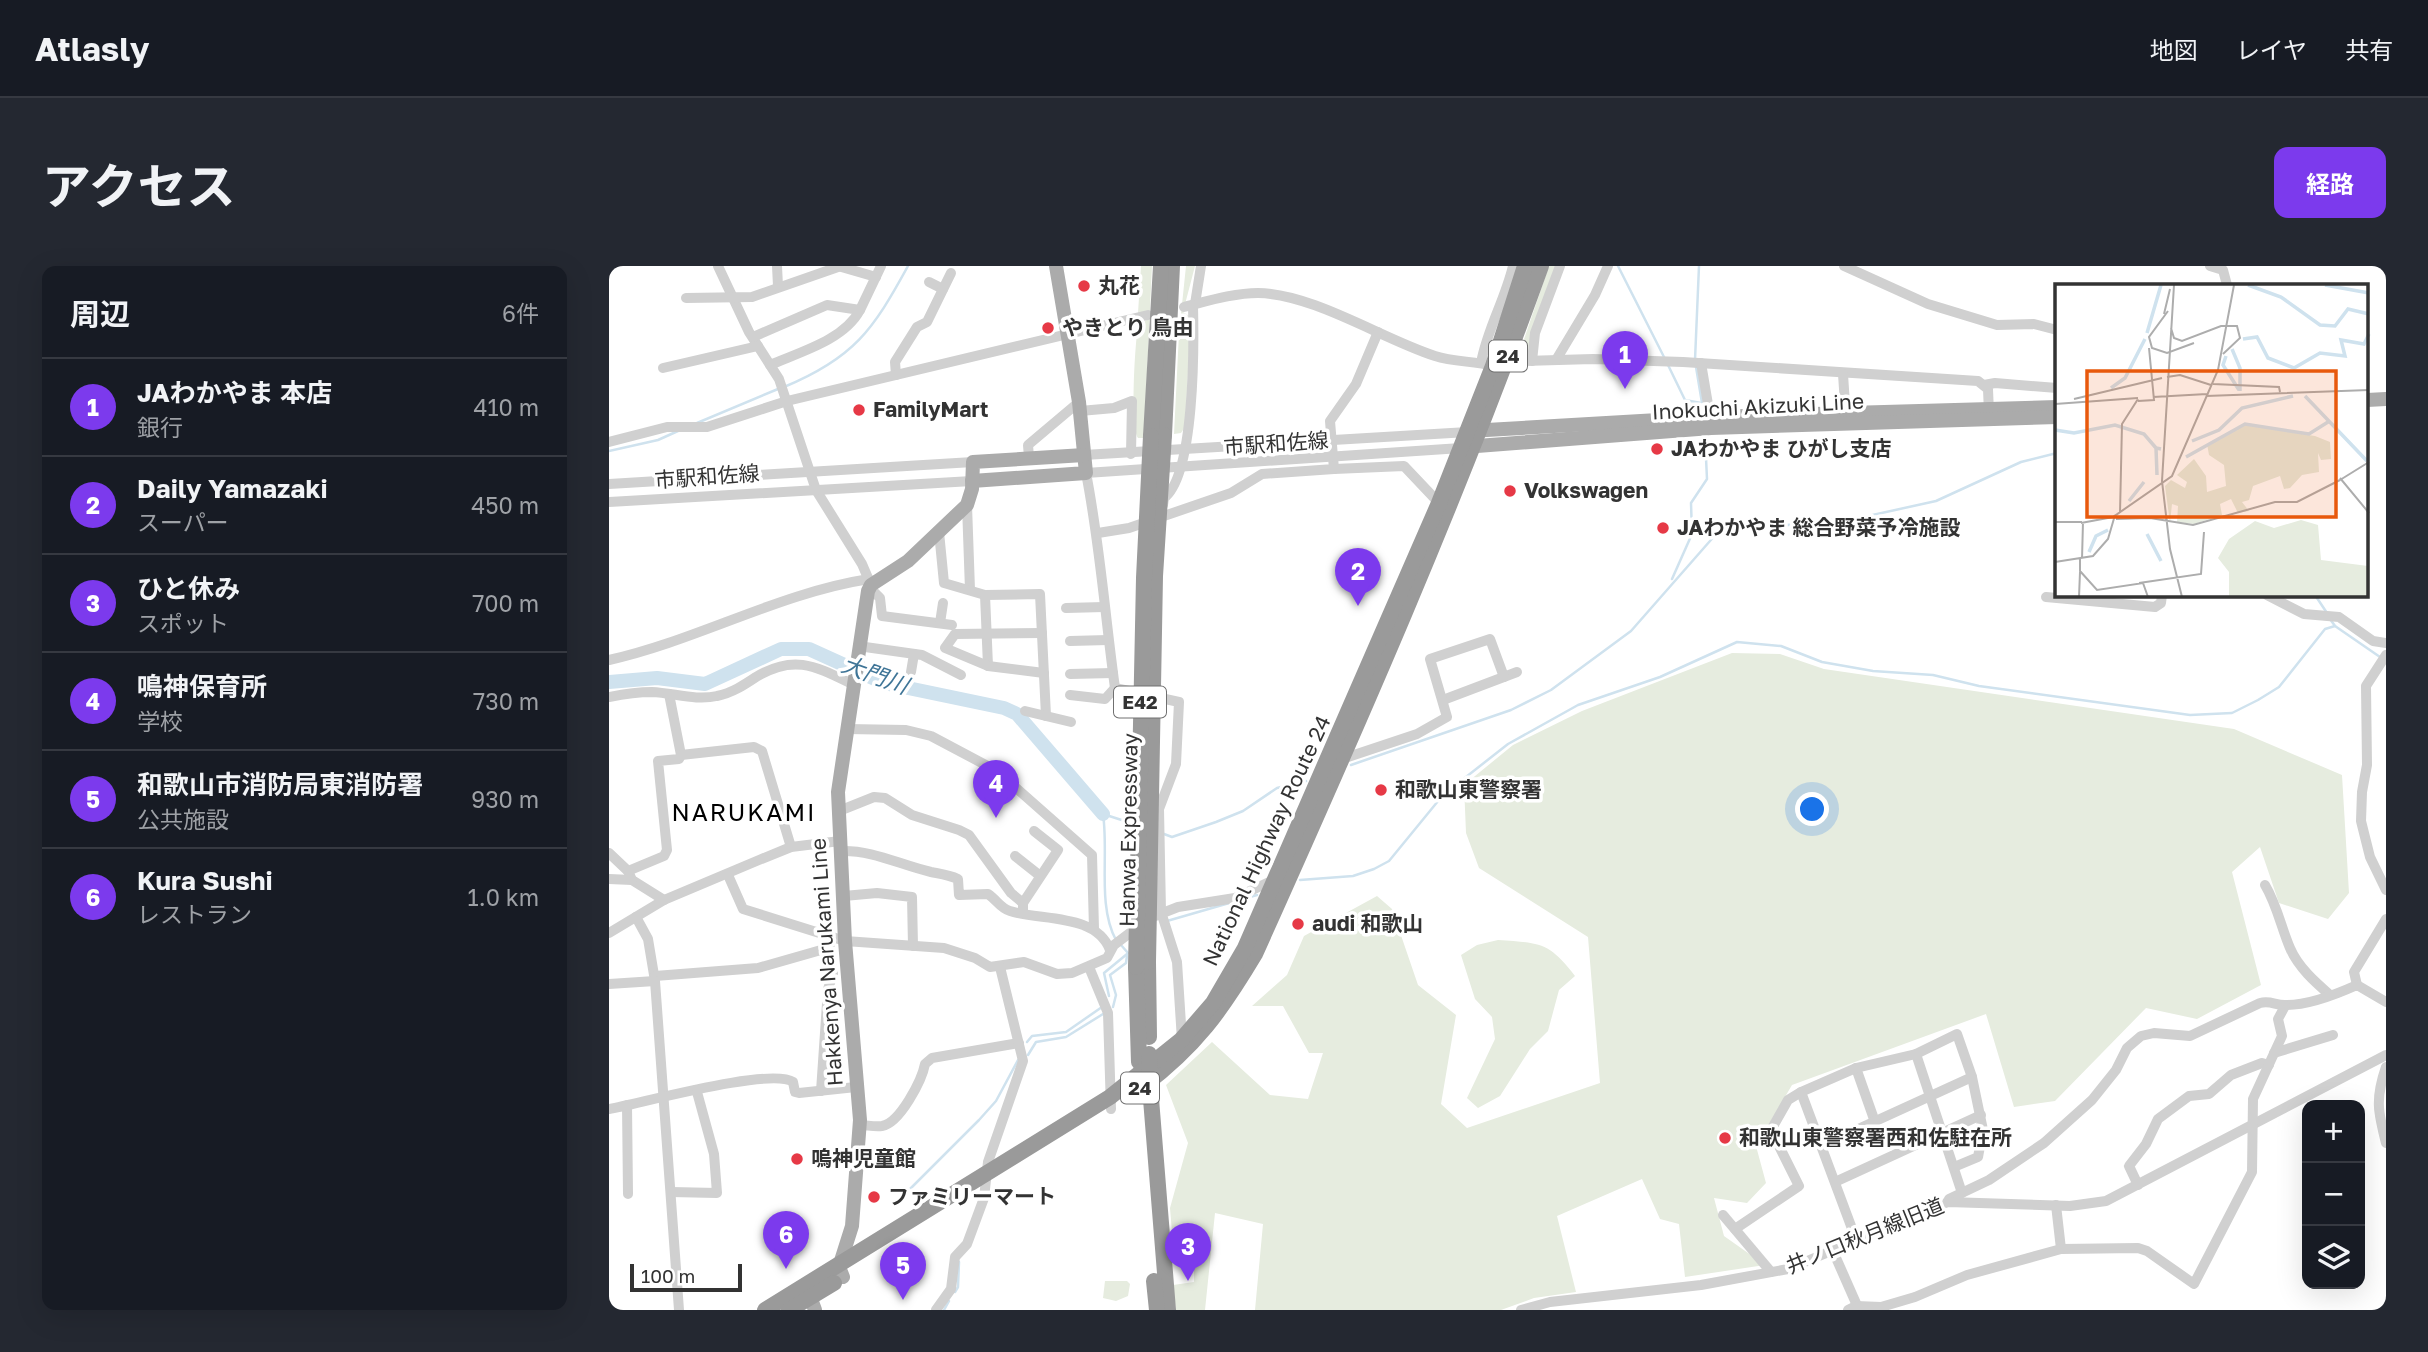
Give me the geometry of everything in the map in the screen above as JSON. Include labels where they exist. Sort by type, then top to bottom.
[{"type":"highway","name":"Hanwa Expressway","points":[[1158,436],[1161,266]]},
{"type":"highway","name":"Hanwa Expressway","points":[[1157,1310],[1142,965],[1144,578],[1170,326],[1173,266]]},
{"type":"highway","points":[[1170,326],[1178,301],[1182,266]]},
{"type":"highway","name":"National Highway Route 24","points":[[789,1310],[811,1298],[841,1272],[1111,1103],[1220,1012],[1255,954],[1291,874],[1333,762],[1439,503],[1471,439],[1487,365],[1525,266]]},
{"type":"highway","name":"National Highway Route 24","points":[[1186,1043],[1245,948],[1333,762],[1508,357],[1541,266]]},
{"type":"highway","name":"Hanwa Expressway","points":[[1146,1103],[1168,1310]]},
{"type":"highway","name":"National Highway Route 24","points":[[765,1310],[811,1298]]},
{"type":"main road","points":[[972,481],[1086,473],[1079,406],[1056,266]]},
{"type":"main road","points":[[2368,400],[2386,399]]},
{"type":"main road","name":"Inokuchi Akizuki Line","points":[[1471,439],[1711,423],[1989,413],[2055,407]]},
{"type":"main road","points":[[2368,409],[2386,408]]},
{"type":"main road","name":"Inokuchi Akizuki Line","points":[[1989,413],[2055,417]]},
{"type":"main road","points":[[870,584],[908,561],[967,505],[973,462],[1084,455]]},
{"type":"main road","name":"Hakkenya Narukami Line","points":[[841,1272],[852,1226],[859,1125],[845,941],[838,792],[857,649],[870,584]]},
{"type":"street","points":[[717,266],[787,401],[815,490],[880,598],[882,615],[952,625]]},
{"type":"street","points":[[777,266],[778,286]]},
{"type":"street","points":[[1163,515],[1164,498],[1174,490],[1186,450],[1191,305],[1201,266]]},
{"type":"street","points":[[1191,305],[1240,295],[1265,294],[1297,301],[1432,355],[1458,362],[1487,365],[1484,346],[1504,299],[1513,266]]},
{"type":"street","points":[[1532,361],[1535,333],[1560,266]]},
{"type":"street","points":[[1556,360],[1595,295],[1608,266]]},
{"type":"street","points":[[1844,266],[1928,304],[1997,325],[2034,324],[2055,329]]},
{"type":"street","points":[[2210,266],[2223,270],[2227,284]]},
{"type":"street","points":[[686,298],[752,298],[778,286],[838,267],[879,271],[856,318],[835,336],[770,365]]},
{"type":"street","points":[[896,375],[895,362],[917,327],[927,322],[951,273]]},
{"type":"street","points":[[929,282],[943,289]]},
{"type":"street","points":[[663,368],[755,342],[827,305],[860,310]]},
{"type":"street","points":[[609,442],[667,427],[707,426],[787,401],[1148,315]]},
{"type":"street","points":[[1334,469],[1330,421],[1356,384],[1378,332]]},
{"type":"street","points":[[1508,357],[1532,361],[1701,363],[1978,381],[1988,389],[1989,413]]},
{"type":"street","points":[[1701,363],[1711,423]]},
{"type":"street","points":[[1843,374],[1846,417]]},
{"type":"street","points":[[1984,385],[1995,383],[2055,388]]},
{"type":"street","points":[[1029,457],[1028,445],[1079,406],[1114,408],[1132,401],[1131,454]]},
{"type":"street","name":"市駅和佐線","points":[[1084,455],[1331,440],[1471,439]]},
{"type":"street","name":"市駅和佐線","points":[[1086,473],[1332,456],[1471,439]]},
{"type":"street","name":"市駅和佐線","points":[[609,484],[973,462]]},
{"type":"street","points":[[1098,533],[1121,531],[1231,493],[1262,474],[1404,466],[1439,503]]},
{"type":"street","points":[[1070,695],[1105,699],[1115,688],[1104,607],[1098,533],[1086,473]]},
{"type":"street","name":"市駅和佐線","points":[[609,502],[972,481]]},
{"type":"street","points":[[967,505],[970,590]]},
{"type":"street","points":[[939,532],[943,583],[985,595],[1040,594],[1046,716]]},
{"type":"street","points":[[609,660],[659,648],[820,588],[870,584]]},
{"type":"street","points":[[985,595],[988,666]]},
{"type":"street","points":[[2046,597],[2155,607],[2161,603],[2162,597]]},
{"type":"street","points":[[2271,597],[2304,614],[2339,617],[2373,641],[2386,643]]},
{"type":"street","points":[[940,623],[943,603]]},
{"type":"street","points":[[1066,608],[1104,607]]},
{"type":"street","points":[[1042,633],[955,635],[945,648],[988,666],[1044,673]]},
{"type":"street","points":[[1333,762],[1417,734],[1445,719],[1447,715],[1430,659],[1490,639],[1504,677]]},
{"type":"street","points":[[1070,641],[1108,640]]},
{"type":"street","points":[[857,649],[914,654],[961,676]]},
{"type":"street","points":[[911,672],[914,654]]},
{"type":"street","points":[[2383,659],[2366,686],[2367,765],[2361,821],[2370,857],[2386,890]]},
{"type":"street","points":[[609,697],[636,692],[698,698],[717,696],[738,689],[777,666],[789,663],[812,665],[852,682]]},
{"type":"street","points":[[1443,700],[1517,672]]},
{"type":"street","points":[[1070,674],[1113,673]]},
{"type":"street","points":[[1115,688],[1179,702],[1176,764],[1159,809],[1162,914],[1169,929],[1177,962],[1186,1043]]},
{"type":"street","points":[[669,694],[681,755]]},
{"type":"street","points":[[1025,711],[1071,722]]},
{"type":"street","points":[[847,729],[924,734],[997,771],[1092,855],[1094,929]]},
{"type":"street","points":[[609,879],[630,875],[664,856],[667,850],[658,761],[679,759],[681,755],[754,747],[762,751],[791,847]]},
{"type":"street","points":[[839,811],[874,797],[885,798],[912,815],[969,835],[1023,908]]},
{"type":"street","points":[[1023,908],[1039,875],[1058,850],[1034,831]]},
{"type":"street","points":[[609,933],[664,900],[791,847],[840,846],[866,850],[958,878],[959,895],[988,894],[999,906],[1010,912],[1023,908],[1094,929],[1112,947]]},
{"type":"street","points":[[609,853],[630,875],[664,900]]},
{"type":"street","points":[[1015,856],[1039,875]]},
{"type":"street","points":[[609,984],[758,968],[829,942],[872,940],[944,948],[975,958],[991,967],[1024,962],[1056,974],[1089,967],[1107,958],[1112,947],[1124,935],[1162,914],[1235,898],[1291,874]]},
{"type":"street","points":[[728,875],[743,909],[829,942]]},
{"type":"street","points":[[2265,885],[2273,898],[2291,951],[2310,978],[2330,995]]},
{"type":"street","points":[[844,896],[877,893],[912,897],[913,946]]},
{"type":"street","points":[[636,918],[649,939],[655,978],[679,1310]]},
{"type":"street","points":[[2386,919],[2354,972],[2357,985],[2386,1002]]},
{"type":"street","points":[[821,1091],[828,989],[833,974],[829,942]]},
{"type":"street","points":[[936,1310],[951,1289],[955,1257],[967,1244],[984,1198],[985,1182],[1023,1061],[1000,967]]},
{"type":"street","points":[[1089,967],[1108,1013],[1111,1103]]},
{"type":"street","points":[[1948,1202],[1989,1180],[2044,1143],[2092,1100],[2116,1070],[2127,1048],[2141,1036],[2154,1032],[2190,1036],[2260,1003],[2272,1000],[2285,1006],[2357,985]]},
{"type":"street","points":[[1833,1251],[1854,1309],[1881,1307],[1915,1297],[1967,1275],[2061,1249],[2138,1248],[2147,1251],[2195,1284],[2252,1172],[2253,1099],[2282,1036],[2279,1019],[2285,1006]]},
{"type":"street","points":[[1735,1229],[1799,1186],[1771,1130],[1788,1100],[1856,1068],[1916,1054],[1957,1034],[1972,1077],[1983,1130],[1977,1157],[1954,1167]]},
{"type":"street","points":[[2274,1053],[2333,1035]]},
{"type":"street","points":[[859,1125],[883,1126],[892,1121],[922,1080],[925,1064],[932,1058],[1019,1043]]},
{"type":"street","points":[[1916,1054],[1962,1193]]},
{"type":"street","name":"井ノ口秋月線旧道","points":[[1521,1310],[1549,1302],[1701,1285],[1771,1272],[1806,1263],[1932,1206],[1948,1202],[2088,1205],[2138,1185],[2386,1055]]},
{"type":"street","points":[[2138,1185],[2129,1166],[2146,1144],[2158,1119],[2189,1096],[2209,1094],[2231,1075],[2262,1063],[2269,1065]]},
{"type":"street","points":[[1856,1068],[1875,1122]]},
{"type":"street","points":[[2386,1068],[2378,1090],[2377,1106],[2386,1143]]},
{"type":"street","points":[[609,1109],[697,1091],[720,1083],[786,1077],[793,1082],[795,1092],[856,1087]]},
{"type":"street","points":[[1821,1146],[1972,1077]]},
{"type":"street","points":[[671,1192],[717,1193],[714,1154],[697,1091]]},
{"type":"street","points":[[1801,1092],[1857,1242]]},
{"type":"street","points":[[627,1105],[628,1194]]},
{"type":"street","points":[[1835,1182],[1981,1115]]},
{"type":"street","points":[[2056,1205],[2061,1249]]},
{"type":"street","points":[[1723,1215],[1771,1272]]},
{"type":"shaded area","points":[[1141,266],[1152,266],[1144,438],[1138,438],[1134,417],[1136,349],[1138,325],[1147,320],[1138,313]]},
{"type":"shaded area","points":[[1186,266],[1195,266],[1183,312],[1191,317],[1185,427],[1181,433],[1174,434],[1179,333]]},
{"type":"shaded area","points":[[1549,266],[1558,266],[1528,355],[1524,356],[1521,348]]},
{"type":"shaded area","points":[[1732,653],[1780,654],[1824,669],[2234,729],[2342,775],[2349,893],[2328,919],[2279,903],[2260,847],[2232,872],[2261,985],[2197,1019],[2146,1008],[2055,1101],[2014,1107],[1986,1014],[1792,1085],[1756,1146],[1766,1183],[1747,1203],[1714,1198],[1724,1236],[1765,1265],[1685,1277],[1679,1224],[1660,1219],[1642,1179],[1557,1216],[1576,1292],[1534,1298],[1501,1310],[1255,1310],[1263,1224],[1215,1213],[1205,1310],[1176,1310],[1173,1285],[1194,1282],[1194,1261],[1174,1257],[1170,1208],[1188,1143],[1166,1085],[1212,1042],[1270,1095],[1308,1099],[1323,1053],[1309,1053],[1283,1006],[1252,1006],[1287,975],[1304,936],[1377,896],[1392,909],[1418,985],[1456,1015],[1441,1104],[1467,1128],[1600,1083],[1588,937],[1479,868],[1466,833],[1464,785],[1513,745],[1582,711]]},
{"type":"shaded area","points":[[1498,940],[1543,946],[1558,956],[1575,976],[1559,990],[1548,1031],[1530,1049],[1500,1096],[1478,1108],[1467,1098],[1495,1039],[1492,1017],[1475,999],[1461,955],[1477,945]]},
{"type":"shaded area","points":[[1105,1281],[1127,1281],[1130,1284],[1128,1296],[1116,1301],[1103,1298]]},
{"type":"waterway","points":[[784,387],[828,365],[859,340],[884,308],[908,266]]},
{"type":"waterway","points":[[1618,266],[1665,359]]},
{"type":"waterway","points":[[1695,360],[1699,266]]},
{"type":"waterway","points":[[1668,365],[1685,400],[1701,403]]},
{"type":"waterway","points":[[1696,367],[1703,409]]},
{"type":"waterway","points":[[697,423],[778,389]]},
{"type":"waterway","points":[[609,451],[658,440],[678,431]]},
{"type":"waterway","points":[[1672,579],[1692,534],[1691,503],[1707,479],[1705,437]]},
{"type":"waterway","points":[[1351,765],[1511,710],[1551,690],[1631,631],[1717,533],[1868,516],[1936,501],[2021,462],[2055,454]]},
{"type":"waterway","points":[[2316,597],[2327,613]]},
{"type":"waterway","points":[[2330,619],[2335,626],[2380,657]]},
{"type":"waterway","points":[[1300,880],[1353,876],[1389,861],[1443,795],[1508,744],[1578,705],[1660,677],[1737,642],[1781,646],[1822,662],[1873,671],[1933,675],[1979,686],[2190,715],[2232,713],[2258,700],[2279,687],[2325,629],[2335,626]]},
{"type":"waterway","name":"大門川","points":[[609,682],[657,678],[705,684],[781,649],[809,649],[884,683],[1004,708],[1017,714],[1103,814]]},
{"type":"waterway","points":[[1164,834],[1172,837],[1216,822],[1243,811],[1277,788],[1306,781]]},
{"type":"waterway","points":[[1116,940],[1110,926],[1105,895],[1103,814],[1134,824]]},
{"type":"waterway","points":[[1167,921],[1257,895]]},
{"type":"waterway","points":[[1121,945],[1128,953]]},
{"type":"waterway","points":[[1109,996],[1104,973],[1127,954]]},
{"type":"waterway","points":[[1113,1007],[1116,995],[1110,975],[1126,963],[1127,956]]},
{"type":"waterway","points":[[1027,1042],[1032,1036],[1066,1032],[1102,1007]]},
{"type":"waterway","points":[[1028,1055],[1036,1042],[1066,1037],[1103,1014]]},
{"type":"waterway","points":[[904,1195],[996,1101],[1018,1060]]},
{"type":"waterway","points":[[955,1292],[958,1287],[959,1262]]},
{"type":"waterway","points":[[944,1310],[949,1301]]},
{"type":"place","name":"丸花","points":[[1084,286]]},
{"type":"place","name":"やきとり 鳥由","points":[[1048,328]]},
{"type":"place","name":"JAわかやま 本店","points":[[1625,389]]},
{"type":"place","name":"FamilyMart","points":[[859,410]]},
{"type":"place","name":"JAわかやま ひがし支店","points":[[1657,449]]},
{"type":"place","name":"Volkswagen","points":[[1510,491]]},
{"type":"place","name":"JAわかやま 総合野菜予冷施設","points":[[1663,528]]},
{"type":"place","name":"Daily Yamazaki","points":[[1358,606]]},
{"type":"place","name":"和歌山東警察署","points":[[1381,790]]},
{"type":"place","name":"鳴神保育所","points":[[996,818]]},
{"type":"place","name":"audi 和歌山","points":[[1298,924]]},
{"type":"place","name":"和歌山東警察署西和佐駐在所","points":[[1725,1138]]},
{"type":"place","name":"嗚神児童館","points":[[797,1159]]},
{"type":"place","name":"ファミリーマート","points":[[874,1197]]},
{"type":"place","name":"Kura Sushi","points":[[786,1269]]},
{"type":"place","name":"ひと休み","points":[[1188,1281]]},
{"type":"place","name":"和歌山市消防局東消防署","points":[[903,1300]]},
{"type":"district","name":"NARUKAMI","points":[[744,813]]}]
